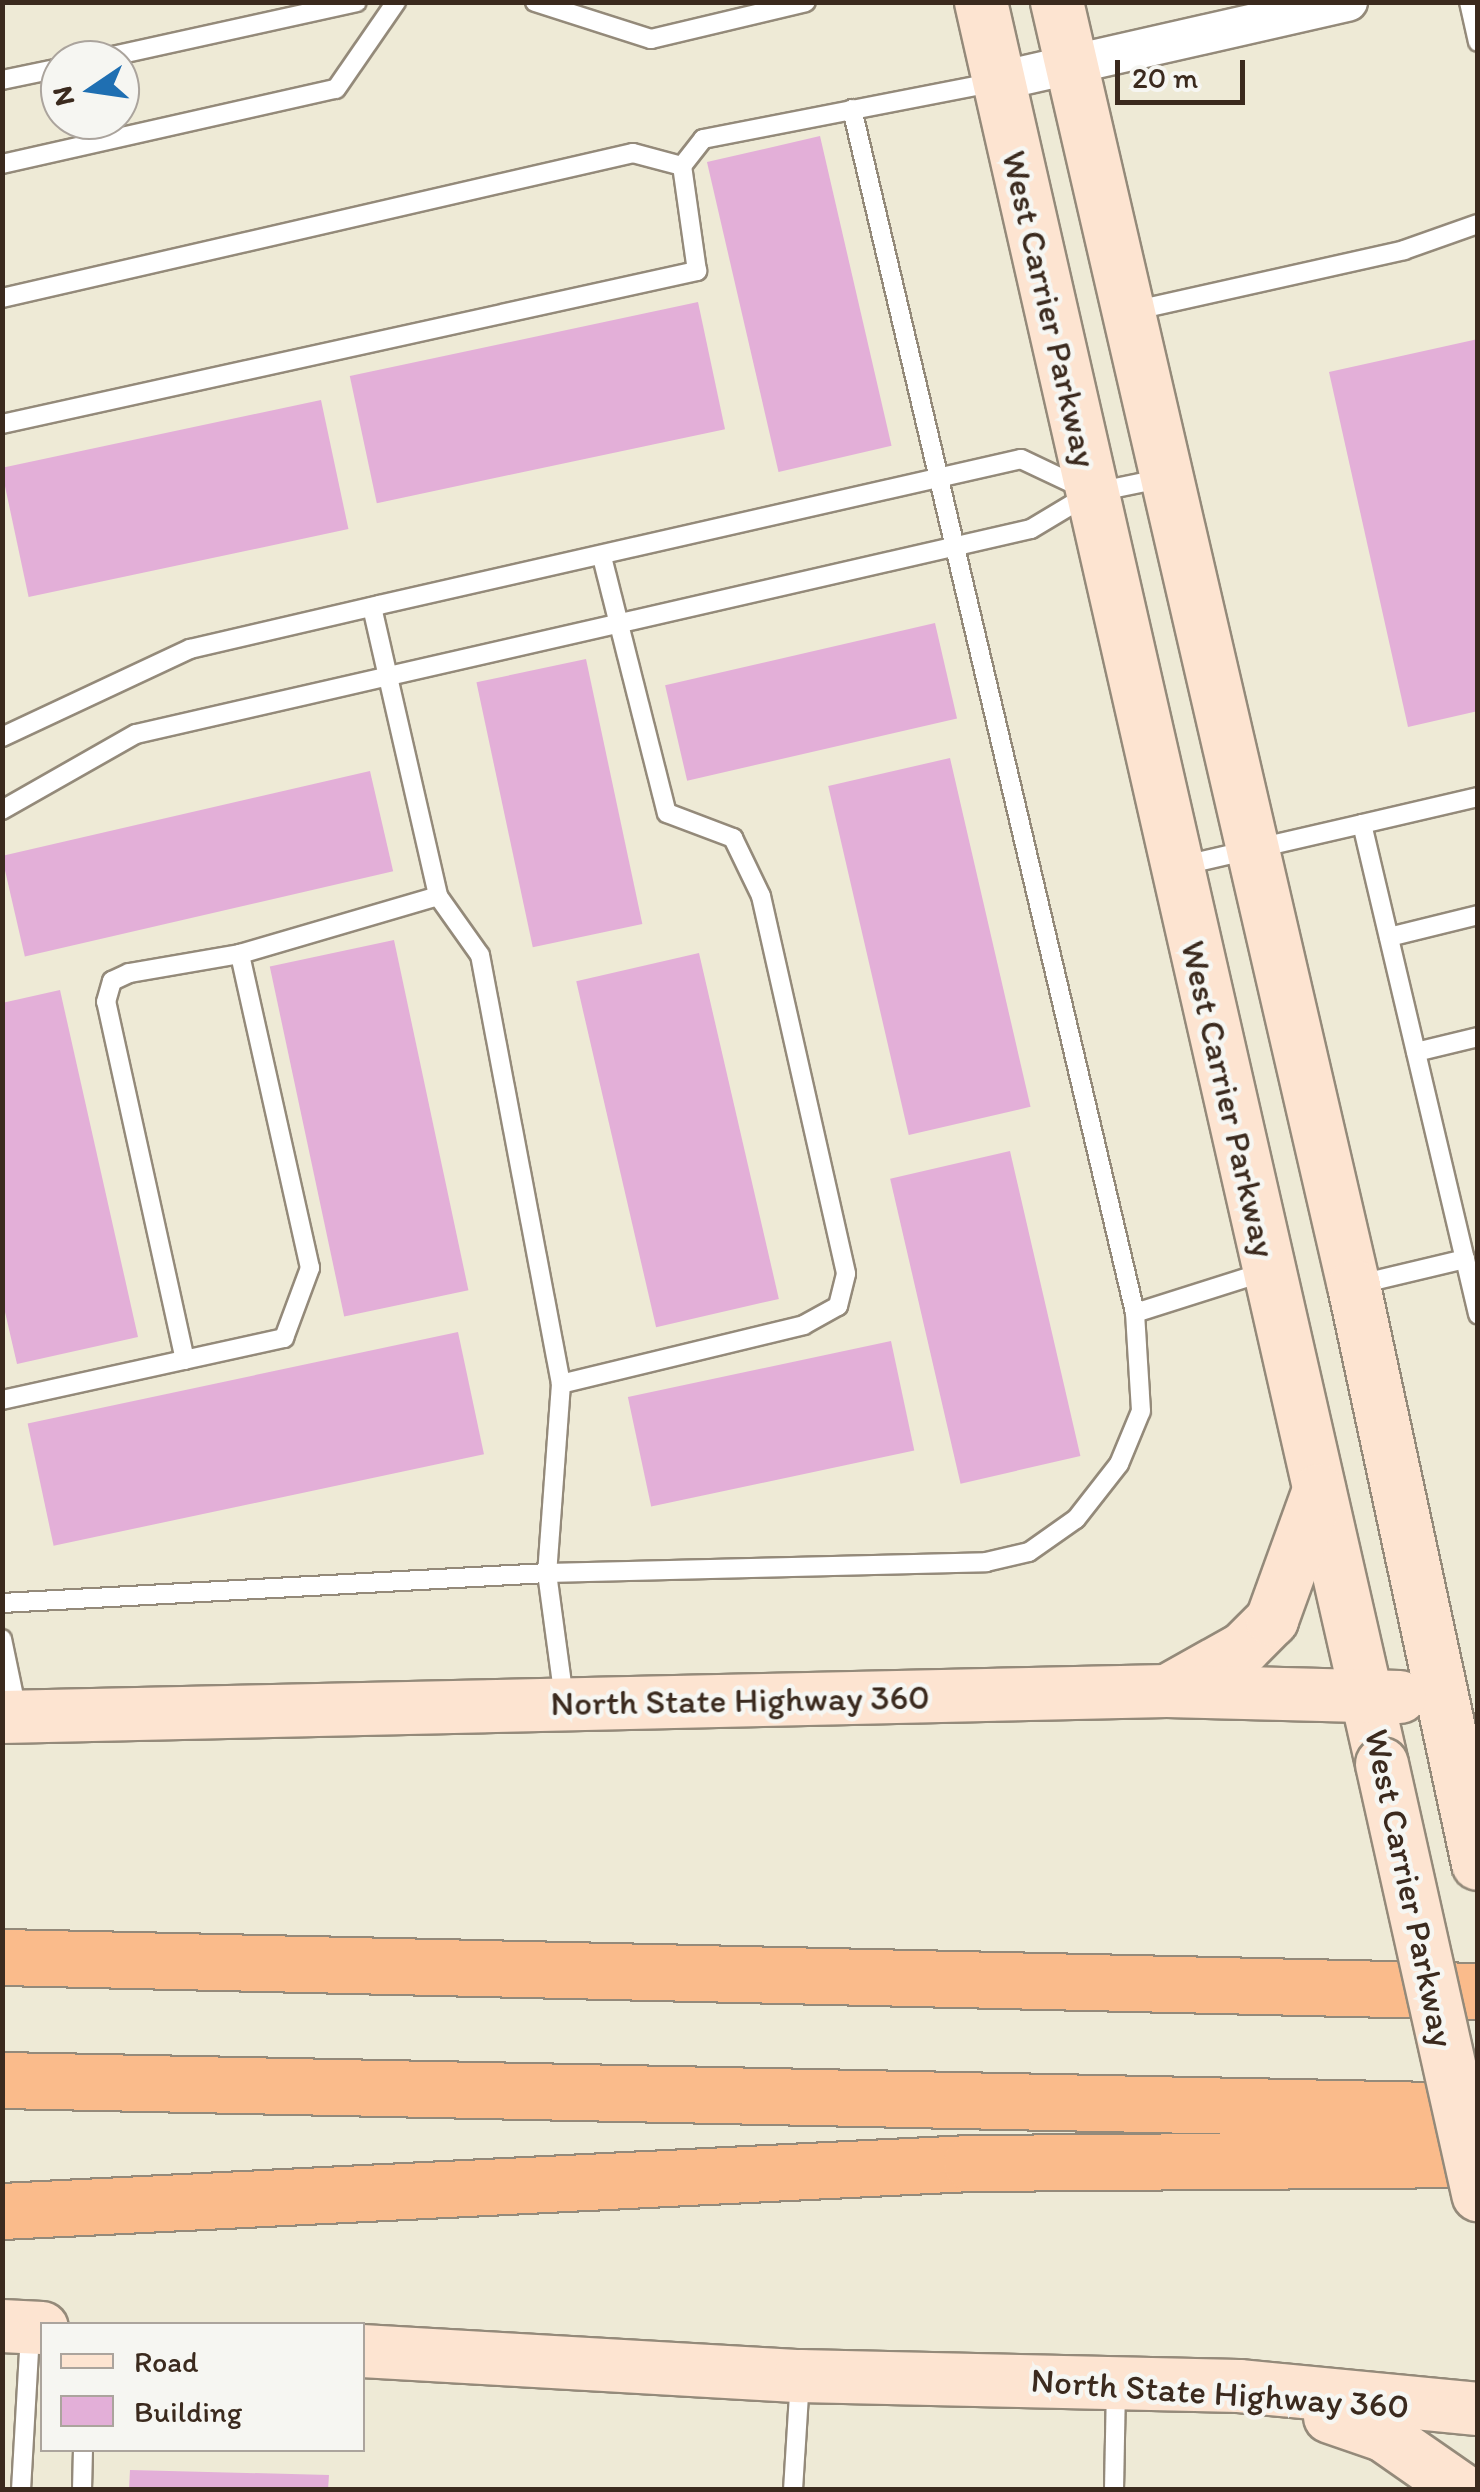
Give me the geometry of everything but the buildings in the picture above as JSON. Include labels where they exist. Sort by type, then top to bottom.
[{"type":"highway","points":[[2,1957],[1478,1991]]},
{"type":"highway","points":[[2,2080],[1478,2110]]},
{"type":"highway","points":[[2,2210],[971,2164],[1478,2159]]},
{"type":"main road","name":"West Carrier Parkway","points":[[981,2],[1478,2195]]},
{"type":"main road","name":"West Carrier Parkway","points":[[1057,2],[1164,478],[1354,1286],[1461,1704],[1465,1810],[1478,1864]]},
{"type":"main road","points":[[1167,1691],[1244,1648],[1272,1620],[1320,1488]]},
{"type":"main road","name":"North State Highway 360","points":[[10,1717],[1167,1691],[1367,1693],[1461,1704]]},
{"type":"main road","name":"North State Highway 360","points":[[365,2351],[800,2376],[1116,2380],[1239,2386],[1478,2409]]},
{"type":"main road","points":[[1239,2386],[1384,2435],[1462,2490]]},
{"type":"street","points":[[999,81],[1348,2]]},
{"type":"lane","points":[[140,50],[357,2]]},
{"type":"lane","points":[[2,164],[336,88],[396,2]]},
{"type":"lane","points":[[536,2],[651,39],[769,7],[806,2]]},
{"type":"lane","points":[[1469,2],[1478,42]]},
{"type":"lane","points":[[2,80],[40,72]]},
{"type":"lane","points":[[2,424],[697,271],[682,166],[703,138],[999,81]]},
{"type":"lane","points":[[2,1603],[547,1573],[986,1562],[1029,1552],[1076,1519],[1119,1464],[1141,1410],[1135,1312],[852,109]]},
{"type":"lane","points":[[2,298],[633,153],[682,166]]},
{"type":"lane","points":[[1127,312],[1404,250],[1478,224]]},
{"type":"lane","points":[[2,737],[190,649],[1022,459],[1091,492]]},
{"type":"lane","points":[[2,810],[136,734],[1031,529],[1091,492],[1164,478]]},
{"type":"lane","points":[[561,1384],[804,1325],[838,1306],[846,1274],[761,896],[733,838],[668,813],[602,557]]},
{"type":"lane","points":[[372,607],[438,896],[480,955],[561,1384],[547,1573],[565,1704]]},
{"type":"lane","points":[[1176,867],[1478,797]]},
{"type":"lane","points":[[1362,824],[1478,1314]]},
{"type":"lane","points":[[184,1360],[106,1002],[112,981],[128,973],[240,954],[438,896]]},
{"type":"lane","points":[[1389,937],[1478,915]]},
{"type":"lane","points":[[2,1400],[284,1338],[310,1268],[240,954]]},
{"type":"lane","points":[[1416,1052],[1478,1037]]},
{"type":"lane","points":[[1354,1286],[1466,1259]]},
{"type":"lane","points":[[1135,1312],[1268,1271]]},
{"type":"lane","points":[[2,1639],[10,1717]]},
{"type":"lane","points":[[22,2490],[25,2327]]},
{"type":"lane","points":[[793,2490],[800,2376]]},
{"type":"lane","points":[[1114,2490],[1116,2380]]},
{"type":"lane","points":[[82,2490],[83,2452]]}]
